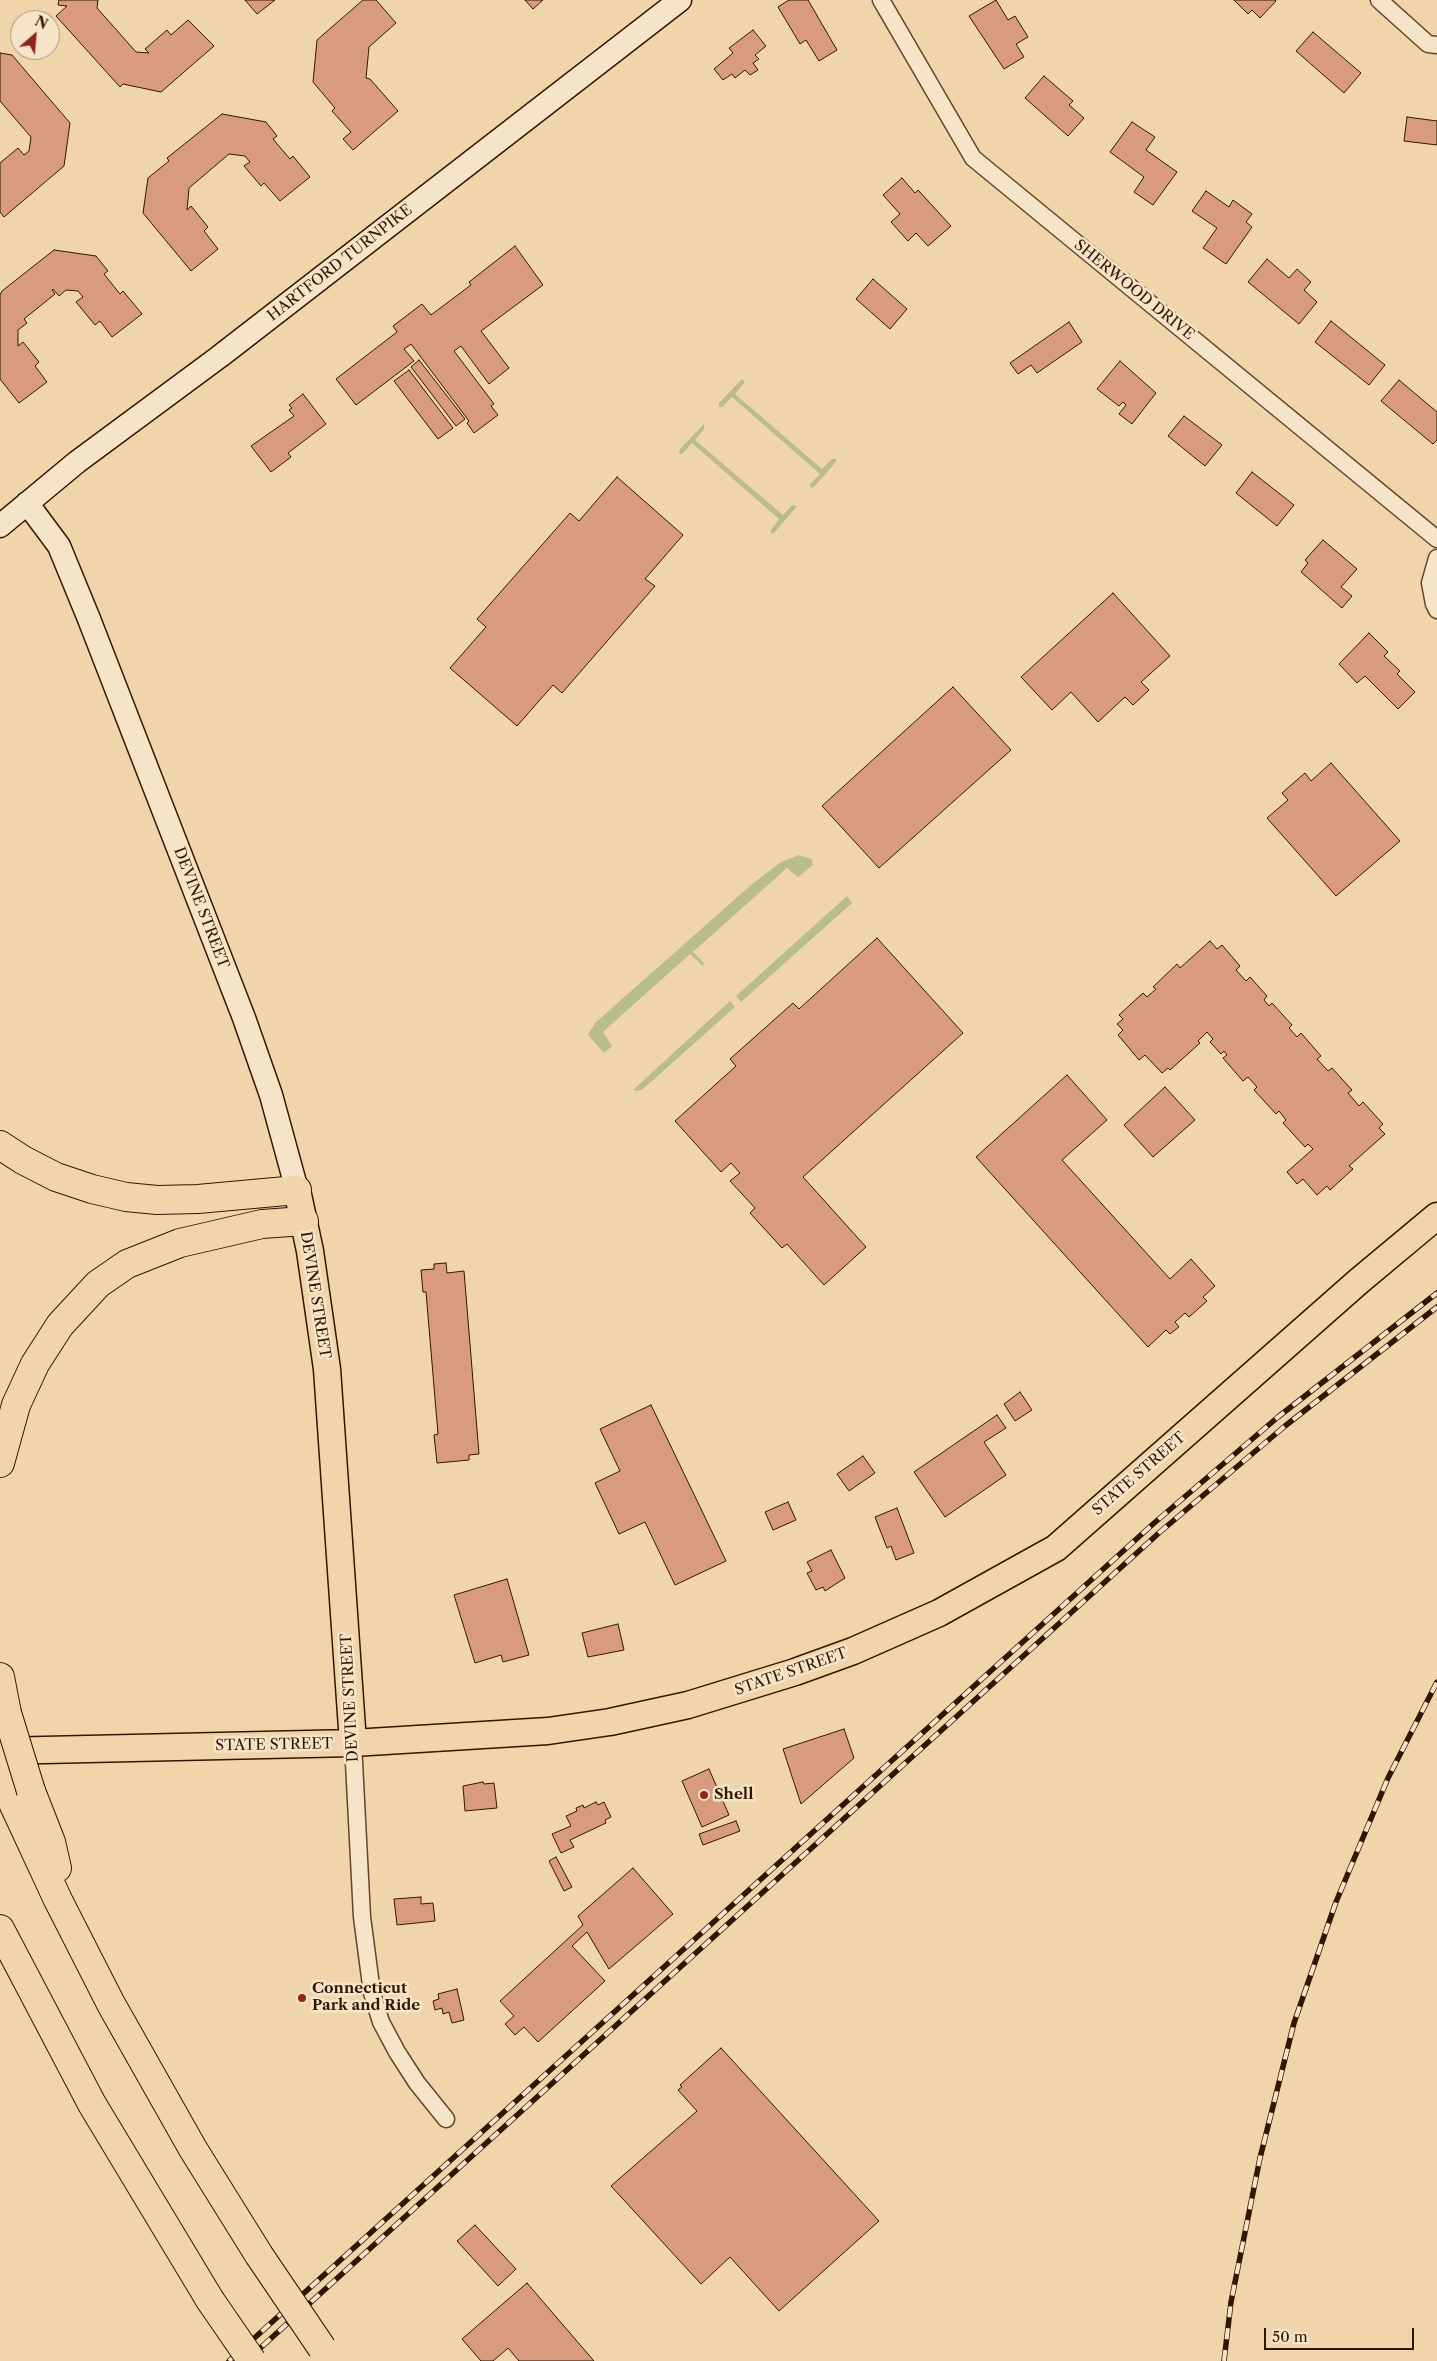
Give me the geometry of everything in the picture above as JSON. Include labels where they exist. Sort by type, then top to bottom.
[{"type":"highway","points":[[0,1145],[22,1160],[56,1177],[92,1189],[126,1197],[156,1200],[198,1199],[298,1190]]},
{"type":"highway","points":[[0,1463],[16,1405],[35,1364],[60,1325],[98,1284],[128,1264],[180,1242],[262,1224],[304,1221]]},
{"type":"highway","points":[[0,1677],[7,1712],[13,1785],[55,1854],[58,1873],[58,1900],[110,2004],[150,2075],[259,2256],[327,2354]]},
{"type":"highway","points":[[0,1929],[92,2104],[210,2300],[252,2361]]},
{"type":"main road","name":"HARTFORD TURNPIKE","points":[[0,526],[77,462],[219,357],[680,0]]},
{"type":"main road","name":"DEVINE STREET","points":[[27,503],[60,546],[90,619],[247,1027],[271,1095],[298,1190],[321,1318],[327,1369],[353,1743]]},
{"type":"main road","name":"STATE STREET","points":[[0,1751],[353,1743],[548,1731],[636,1717],[725,1694],[794,1672],[862,1647],[939,1614],[1056,1548],[1359,1280],[1437,1216]]},
{"type":"street","name":"SHERWOOD DRIVE","points":[[881,0],[973,158],[1437,539]]},
{"type":"street","points":[[1379,0],[1428,44],[1437,45]]},
{"type":"street","points":[[1437,558],[1430,583],[1437,610]]},
{"type":"street","name":"DEVINE STREET","points":[[353,1743],[362,1917],[372,1993],[381,2022],[397,2052],[417,2083],[446,2119]]},
{"type":"green space","points":[[742,379],[745,382],[735,394],[822,469],[832,459],[836,459],[836,462],[814,487],[811,488],[810,484],[820,474],[732,397],[722,407],[719,407],[719,403]]},
{"type":"green space","points":[[704,424],[704,429],[695,440],[783,515],[792,505],[797,506],[774,533],[771,533],[771,530],[779,519],[692,443],[682,454],[679,454],[680,449]]},
{"type":"green space","points":[[799,855],[812,859],[813,865],[798,877],[787,868],[693,952],[704,963],[703,966],[690,954],[603,1032],[612,1046],[604,1053],[588,1035],[595,1023],[751,885],[781,862]]},
{"type":"green space","points":[[847,896],[852,903],[741,1002],[736,996]]},
{"type":"green space","points":[[730,1001],[735,1007],[643,1089],[633,1090]]},
{"type":"building","points":[[59,0],[98,0],[97,8],[136,52],[149,53],[145,49],[167,30],[171,35],[188,20],[214,46],[161,92],[123,84],[120,87],[60,20],[60,12],[67,6],[58,5]]},
{"type":"building","points":[[245,0],[275,0],[257,14]]},
{"type":"building","points":[[363,0],[376,0],[396,23],[369,47],[366,78],[370,79],[398,111],[353,150],[343,139],[351,132],[332,111],[335,108],[313,82],[317,40]]},
{"type":"building","points":[[525,0],[543,0],[533,9]]},
{"type":"building","points":[[789,0],[808,0],[837,50],[819,61],[806,40],[800,44],[778,7]]},
{"type":"building","points":[[996,0],[1008,20],[1015,16],[1028,37],[1016,44],[1024,57],[1004,69],[969,16]]},
{"type":"building","points":[[1234,0],[1276,1],[1260,18],[1252,10],[1248,14]]},
{"type":"building","points":[[753,30],[766,46],[755,55],[759,59],[753,63],[758,70],[750,75],[745,70],[735,78],[732,74],[723,80],[714,69],[733,53],[729,48]]},
{"type":"building","points":[[1313,32],[1361,73],[1344,93],[1296,51]]},
{"type":"building","points":[[0,53],[10,55],[10,60],[16,60],[70,123],[64,166],[4,217],[0,212],[0,163],[18,148],[24,155],[29,151],[31,137],[0,101]]},
{"type":"building","points":[[1044,76],[1073,101],[1069,105],[1084,118],[1068,136],[1025,98]]},
{"type":"building","points":[[222,114],[266,122],[277,136],[273,139],[290,159],[293,156],[310,177],[280,201],[264,183],[261,186],[244,166],[250,162],[245,156],[229,154],[189,188],[187,210],[191,206],[208,227],[204,231],[218,249],[191,271],[143,213],[148,178],[169,161],[167,158]]},
{"type":"building","points":[[1407,117],[1437,121],[1437,145],[1404,141]]},
{"type":"building","points":[[1132,122],[1155,137],[1146,150],[1177,172],[1153,205],[1134,192],[1144,177],[1110,152]]},
{"type":"building","points":[[902,178],[915,193],[918,190],[951,226],[928,246],[916,233],[908,241],[891,222],[900,214],[883,195]]},
{"type":"building","points":[[1206,191],[1229,207],[1233,200],[1252,214],[1246,222],[1252,227],[1226,264],[1203,248],[1217,228],[1192,211]]},
{"type":"building","points":[[515,246],[543,285],[481,331],[509,368],[489,384],[461,346],[454,351],[494,404],[491,406],[498,415],[474,433],[467,423],[469,421],[411,344],[404,349],[414,361],[356,405],[336,379],[397,332],[393,326],[422,304],[431,315],[471,285],[469,282]]},
{"type":"building","points":[[54,250],[96,256],[108,271],[104,274],[120,294],[123,291],[142,314],[112,337],[100,321],[95,325],[76,302],[83,297],[78,291],[66,290],[59,296],[53,289],[55,294],[24,319],[27,323],[18,330],[18,346],[23,342],[39,362],[35,366],[47,382],[19,403],[0,379],[0,295],[2,291]]},
{"type":"building","points":[[1267,259],[1289,278],[1297,269],[1311,282],[1304,290],[1317,302],[1299,324],[1248,282]]},
{"type":"building","points":[[873,279],[907,309],[890,329],[856,299]]},
{"type":"building","points":[[1331,321],[1385,365],[1369,385],[1315,342]]},
{"type":"building","points":[[1069,322],[1082,342],[1037,373],[1031,365],[1018,374],[1010,363]]},
{"type":"building","points":[[419,360],[465,419],[456,426],[411,367]]},
{"type":"building","points":[[1120,361],[1156,393],[1132,424],[1119,414],[1126,405],[1123,402],[1119,406],[1097,389]]},
{"type":"building","points":[[409,370],[453,428],[438,439],[394,381]]},
{"type":"building","points":[[1399,380],[1437,412],[1437,440],[1433,444],[1381,401]]},
{"type":"building","points":[[303,394],[326,424],[288,453],[291,457],[271,472],[251,446],[294,416],[289,410],[292,408],[289,405]]},
{"type":"building","points":[[1184,416],[1222,445],[1205,466],[1168,436]]},
{"type":"building","points":[[1252,472],[1294,505],[1277,526],[1236,493]]},
{"type":"building","points":[[617,477],[683,535],[645,579],[655,586],[562,693],[553,685],[517,726],[450,668],[486,627],[477,619],[570,513],[579,521]]},
{"type":"building","points":[[1323,540],[1357,569],[1341,587],[1352,596],[1342,608],[1301,572],[1308,563],[1305,560]]},
{"type":"building","points":[[1113,593],[1170,656],[1141,682],[1149,690],[1133,705],[1125,697],[1098,722],[1071,692],[1052,710],[1021,677]]},
{"type":"building","points":[[1369,633],[1388,652],[1384,656],[1400,671],[1397,674],[1415,692],[1398,709],[1365,676],[1357,683],[1339,664]]},
{"type":"building","points":[[953,687],[1011,750],[879,868],[822,806]]},
{"type":"building","points":[[1331,763],[1400,841],[1336,896],[1267,818],[1288,800],[1282,793],[1305,773],[1311,781]]},
{"type":"building","points":[[877,938],[963,1033],[803,1177],[866,1247],[824,1285],[787,1244],[782,1248],[750,1213],[755,1208],[730,1181],[740,1173],[731,1163],[721,1172],[675,1121],[736,1066],[730,1059],[793,1003],[799,1009]]},
{"type":"building","points":[[1210,941],[1217,949],[1222,945],[1240,966],[1236,970],[1246,981],[1250,977],[1267,996],[1264,1000],[1269,1006],[1272,1003],[1292,1025],[1289,1028],[1297,1037],[1301,1033],[1321,1056],[1317,1059],[1328,1071],[1332,1068],[1352,1090],[1348,1093],[1359,1106],[1363,1102],[1383,1124],[1379,1128],[1385,1134],[1349,1166],[1353,1169],[1330,1190],[1327,1186],[1317,1195],[1303,1179],[1297,1184],[1287,1172],[1313,1149],[1308,1144],[1305,1147],[1283,1123],[1286,1120],[1279,1111],[1276,1114],[1254,1090],[1257,1087],[1248,1077],[1243,1081],[1223,1058],[1227,1055],[1224,1051],[1221,1054],[1210,1042],[1213,1039],[1207,1032],[1198,1041],[1200,1043],[1170,1070],[1168,1068],[1162,1073],[1145,1055],[1139,1060],[1118,1035],[1123,1030],[1117,1024],[1123,1019],[1119,1015],[1143,993],[1147,997],[1156,989],[1153,987],[1177,964],[1180,968]]},
{"type":"building","points":[[1067,1075],[1107,1120],[1062,1160],[1170,1279],[1191,1259],[1215,1286],[1203,1297],[1207,1301],[1189,1317],[1185,1313],[1175,1322],[1179,1327],[1170,1334],[1166,1330],[1148,1347],[976,1157]]},
{"type":"building","points":[[1165,1087],[1195,1120],[1153,1157],[1124,1125]]},
{"type":"building","points":[[446,1263],[447,1273],[464,1271],[479,1454],[469,1455],[469,1460],[437,1463],[434,1435],[438,1434],[426,1292],[423,1292],[421,1270],[434,1269],[434,1264]]},
{"type":"building","points":[[1020,1392],[1032,1410],[1015,1421],[1004,1404]]},
{"type":"building","points":[[651,1405],[726,1561],[675,1585],[645,1522],[619,1534],[595,1483],[620,1471],[600,1429]]},
{"type":"building","points":[[997,1415],[1006,1428],[984,1442],[1006,1475],[945,1517],[914,1472]]},
{"type":"building","points":[[863,1456],[875,1473],[849,1491],[837,1474]]},
{"type":"building","points":[[788,1502],[796,1520],[773,1530],[765,1512]]},
{"type":"building","points":[[897,1508],[914,1553],[896,1560],[891,1546],[887,1548],[875,1517]]},
{"type":"building","points":[[831,1550],[845,1578],[825,1591],[823,1587],[816,1590],[807,1573],[812,1571],[807,1562]]},
{"type":"building","points":[[507,1579],[529,1655],[503,1662],[501,1655],[475,1663],[454,1595]]},
{"type":"building","points":[[618,1624],[624,1650],[588,1657],[582,1633]]},
{"type":"building","points":[[844,1729],[854,1758],[801,1804],[783,1749]]},
{"type":"building","name":"Shell","points":[[709,1769],[729,1815],[702,1827],[682,1781]]},
{"type":"building","points":[[483,1782],[484,1784],[494,1783],[497,1808],[465,1811],[463,1786]]},
{"type":"building","points":[[596,1802],[598,1805],[604,1802],[611,1817],[605,1820],[606,1823],[570,1840],[574,1847],[561,1853],[552,1834],[571,1826],[566,1816],[577,1811],[576,1808],[583,1805],[584,1808]]},
{"type":"building","points":[[736,1821],[740,1831],[703,1845],[699,1834]]},
{"type":"building","points":[[556,1857],[572,1887],[564,1891],[549,1861]]},
{"type":"building","points":[[633,1868],[673,1914],[609,1969],[587,1932],[572,1946],[605,1981],[538,2042],[524,2027],[515,2035],[505,2024],[514,2016],[500,2001],[583,1925],[578,1916]]},
{"type":"building","points":[[421,1897],[421,1904],[433,1903],[435,1921],[397,1925],[394,1899]]},
{"type":"building","points":[[457,1989],[464,2020],[452,2023],[449,2012],[443,2014],[442,2008],[435,2010],[433,2001],[439,1999],[438,1994]]},
{"type":"building","points":[[721,2048],[879,2221],[779,2311],[730,2257],[701,2284],[611,2186],[697,2111],[678,2090],[682,2087],[680,2085]]},
{"type":"building","points":[[475,2225],[516,2269],[498,2286],[457,2241]]},
{"type":"building","points":[[527,2283],[594,2361],[519,2361],[508,2348],[493,2361],[481,2361],[462,2339]]},
{"type":"railway","points":[[229,2361],[1153,1524],[1278,1417],[1437,1293]]},
{"type":"railway","points":[[246,2361],[1160,1532],[1285,1426],[1437,1307]]},
{"type":"railway","points":[[1224,2361],[1231,2302],[1260,2158],[1294,2023],[1336,1902],[1388,1778],[1437,1682]]},
{"type":"place","name":"Shell","points":[[704,1795]]},
{"type":"place","name":"Connecticut Park and Ride","points":[[302,1998]]}]
